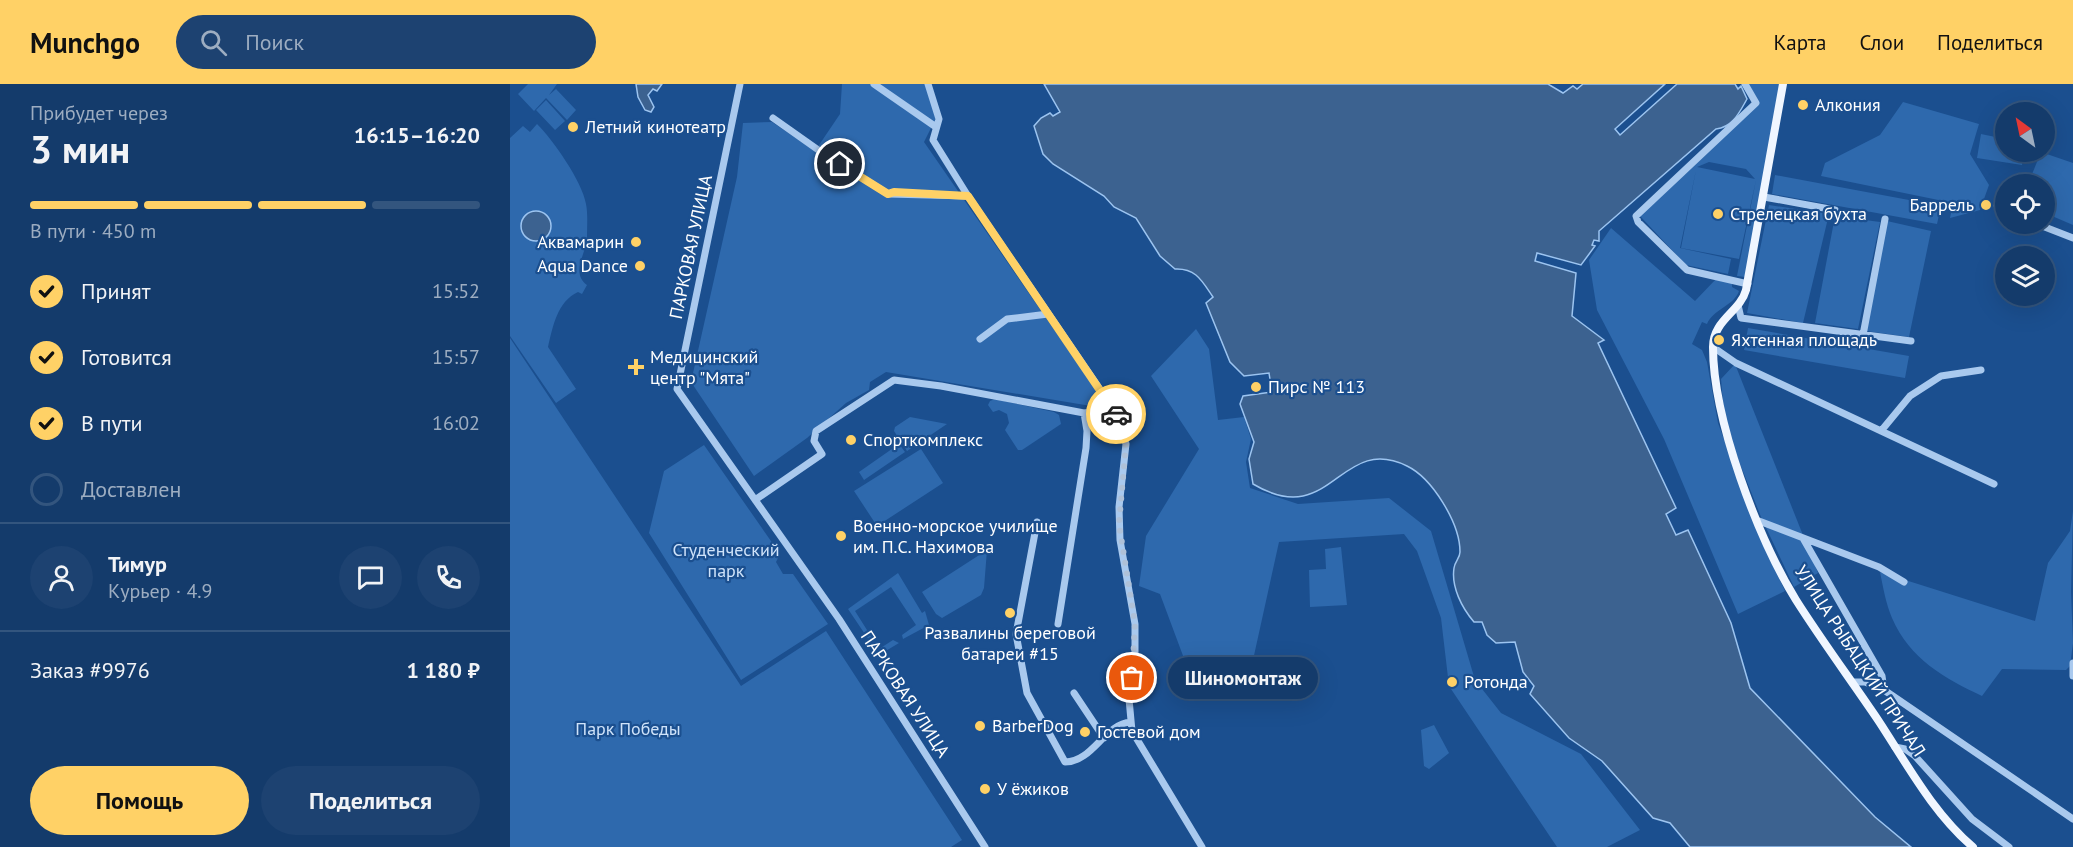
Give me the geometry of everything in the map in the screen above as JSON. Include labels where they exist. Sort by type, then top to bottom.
[{"type":"main road","points":[[1713,343],[1723,320],[1738,305],[1748,284],[1783,84]]},
{"type":"main road","name":"УЛИЦА РЫБАЦКИЙ ПРИЧАЛ","points":[[1713,343],[1723,424],[1759,522],[1796,599],[1953,830],[1973,847]]},
{"type":"street","name":"ПАРКОВАЯ УЛИЦА","points":[[740,84],[677,389],[839,619],[985,847]]},
{"type":"street","points":[[874,84],[936,127]]},
{"type":"street","points":[[928,84],[939,119],[933,140],[936,148],[1120,422],[1126,444],[1119,507],[1120,540],[1135,624],[1135,657],[1129,699],[1131,731],[1202,847]]},
{"type":"street","points":[[1745,84],[1756,103],[1636,216],[1638,222],[1687,270],[1748,284]]},
{"type":"street","points":[[773,118],[824,154],[888,194],[968,196]]},
{"type":"street","points":[[1764,197],[1835,210]]},
{"type":"street","points":[[1863,335],[1885,219]]},
{"type":"street","points":[[2055,231],[2073,238]]},
{"type":"street","points":[[1738,305],[1741,317],[1744,318],[1911,341]]},
{"type":"street","points":[[980,339],[1007,319],[1048,314]]},
{"type":"street","points":[[1713,343],[1736,363],[1994,484]]},
{"type":"street","points":[[1881,431],[1910,396],[1941,376],[1981,370]]},
{"type":"street","points":[[755,500],[822,454],[814,441],[816,432],[894,380],[941,386],[1084,413],[1098,411],[1110,404]]},
{"type":"street","points":[[1058,624],[1086,448],[1087,431],[1084,413]]},
{"type":"street","points":[[1037,522],[1016,634],[1027,693],[1065,762],[1078,758],[1120,723],[1131,722]]},
{"type":"street","points":[[1759,522],[1879,567],[1904,582]]},
{"type":"street","points":[[1804,540],[1882,676],[1884,690]]},
{"type":"street","points":[[2073,663],[2073,676]]},
{"type":"street","points":[[1852,682],[1865,682],[1884,690],[2073,819]]},
{"type":"street","points":[[1074,693],[1104,738]]},
{"type":"street","points":[[1895,747],[1905,749],[1915,756],[1972,819],[2009,847]]},
{"type":"green space","points":[[528,84],[557,84],[549,95],[556,89],[576,110],[567,120],[546,98],[534,111],[518,94]]},
{"type":"green space","points":[[842,84],[925,84],[936,118],[924,142],[1100,396],[1091,406],[886,372],[870,382],[869,390],[846,403],[807,438],[754,476],[691,382],[737,177],[743,123],[772,122],[815,151],[840,114]]},
{"type":"green space","points":[[1747,84],[1780,84],[1745,277],[1737,276],[1756,180],[1739,259],[1681,248],[1696,170],[1680,248],[1731,259],[1728,274],[1686,265],[1640,216],[1757,98]],"holes":[[[1709,162],[1746,169],[1755,179],[1697,167]]]},
{"type":"green space","points":[[546,100],[565,121],[555,130],[536,110]]},
{"type":"green space","points":[[1903,102],[1979,124],[1970,154],[1989,185],[1980,210],[1950,218],[1953,203],[1821,176],[1825,163],[1880,135]]},
{"type":"green space","points":[[537,124],[551,140],[573,173],[583,195],[587,212],[587,237],[580,275],[587,285],[582,294],[578,292],[571,296],[561,308],[554,323],[548,347],[576,389],[556,403],[510,336],[510,138],[523,126],[530,132]]},
{"type":"green space","points":[[1981,134],[1995,137],[1995,161],[1977,158]]},
{"type":"green space","points":[[2055,157],[2073,163],[2073,225],[2055,217],[2055,174],[2032,174],[2037,162],[2055,162]]},
{"type":"green space","points":[[2003,162],[2022,162],[2022,165]]},
{"type":"green space","points":[[1775,175],[1941,206],[1937,224],[1772,194]]},
{"type":"green space","points":[[1769,205],[1829,214],[1803,323],[1747,313]]},
{"type":"green space","points":[[1835,216],[1880,222],[1858,329],[1815,323]]},
{"type":"green space","points":[[1887,221],[1931,231],[1909,337],[1866,331]]},
{"type":"green space","points":[[1611,228],[1695,301],[1716,279],[1732,283],[1732,287],[1739,291],[1733,300],[1714,315],[1707,324],[1702,322],[1692,344],[1702,350],[1707,362],[1718,423],[1761,540],[1785,591],[1738,614],[1664,439],[1597,310],[1589,260]]},
{"type":"green space","points":[[1748,328],[1909,356],[1905,378],[1744,350]]},
{"type":"green space","points":[[1196,329],[1209,349],[1218,420],[1244,417],[1251,439],[1246,462],[1250,488],[1298,504],[1389,498],[1431,531],[1475,680],[1501,713],[1581,754],[1640,830],[1607,847],[1557,847],[1449,686],[1441,618],[1417,551],[1404,534],[1279,542],[1253,660],[1224,688],[1198,696],[1160,594],[1139,586],[1146,536],[1199,449],[1151,376]]},
{"type":"green space","name":"Парк Победы","points":[[510,338],[741,686],[826,631],[962,840],[951,847],[510,847]]},
{"type":"green space","points":[[1735,364],[1818,573],[1794,587],[1761,517],[1725,426],[1721,379]]},
{"type":"green space","points":[[995,399],[1054,412],[1059,415],[1061,424],[1022,450],[1018,450],[1005,430],[1009,423],[1007,414],[999,410],[993,412],[988,405]]},
{"type":"green space","points":[[910,417],[947,424],[907,451],[894,431],[895,427]]},
{"type":"green space","points":[[899,444],[905,452],[864,480],[859,472]]},
{"type":"green space","name":"Студенческий парк","points":[[704,445],[780,554],[776,562],[783,574],[793,574],[828,624],[741,680],[649,533],[664,471]]},
{"type":"green space","points":[[921,449],[943,483],[877,526],[854,491]]},
{"type":"green space","points":[[2073,511],[2071,592],[2073,643],[2070,666],[2066,670],[2002,669],[1982,696],[1954,682],[1930,666],[1908,645],[1890,613],[1880,572],[2035,621],[2048,563],[2070,531]]},
{"type":"green space","points":[[1341,547],[1347,605],[1310,607],[1309,570],[1326,569],[1325,549]]},
{"type":"green space","points":[[987,550],[984,588],[981,595],[942,618],[936,614],[922,592]]},
{"type":"green space","points":[[898,573],[922,613],[925,611],[929,625],[903,639],[902,635],[916,625],[891,587],[855,611],[879,649],[893,640],[899,643],[879,655],[848,609]]},
{"type":"green space","points":[[1434,725],[1449,753],[1429,769],[1424,766],[1421,730]]},
{"type":"shaded area","points":[[636,84],[662,84],[657,91],[653,89],[648,95],[654,107],[651,112],[645,110],[638,97]]},
{"type":"shaded area","points":[[1044,84],[1548,84],[1563,93],[1573,86],[1577,89],[1583,84],[1665,84],[1615,129],[1620,135],[1677,84],[1735,84],[1738,89],[1741,86],[1747,99],[1735,118],[1722,128],[1716,129],[1599,231],[1599,241],[1594,240],[1592,245],[1595,246],[1581,265],[1537,253],[1535,261],[1576,273],[1572,316],[1604,340],[1598,343],[1676,508],[1666,514],[1676,535],[1688,530],[1731,623],[1750,688],[1875,817],[1911,847],[1690,847],[1670,823],[1653,818],[1602,761],[1569,738],[1530,694],[1534,686],[1523,672],[1515,642],[1496,643],[1487,635],[1482,622],[1474,622],[1458,597],[1454,582],[1455,563],[1460,552],[1455,528],[1443,503],[1426,480],[1407,466],[1384,459],[1365,462],[1319,490],[1301,496],[1280,495],[1253,484],[1249,459],[1254,442],[1240,404],[1243,396],[1272,392],[1269,373],[1244,376],[1230,362],[1206,303],[1213,297],[1198,277],[1188,271],[1175,269],[1160,256],[1136,218],[1114,207],[1104,196],[1053,164],[1043,154],[1034,126],[1050,113],[1053,116],[1060,112]]},
{"type":"shaded area","points":[[536,211],[546,216],[551,226],[546,236],[536,241],[526,236],[521,226],[526,216]]},
{"type":"way so far","points":[[1116,414],[1124,432],[1126,444],[1119,524],[1135,624],[1135,657],[1132,678]]},
{"type":"place","name":"Алкония","points":[[1803,105]]},
{"type":"place","name":"Летний кинотеатр","points":[[573,127]]},
{"type":"place","name":"Баррель","points":[[1986,205]]},
{"type":"place","name":"Стрелецкая бухта","points":[[1718,214]]},
{"type":"place","name":"Аквамарин","points":[[636,242]]},
{"type":"place","name":"Aqua Dance","points":[[640,266]]},
{"type":"place","name":"Яхтенная площадь","points":[[1719,340]]},
{"type":"place","name":"Медицинский центр \"Мята\"","points":[[636,367]]},
{"type":"place","name":"Пирс № 113","points":[[1256,387]]},
{"type":"place","name":"Спорткомплекс","points":[[851,440]]},
{"type":"place","name":"Военно-морское училище им. П.С. Нахимова","points":[[841,536]]},
{"type":"place","name":"Развалины береговой батареи #15","points":[[1010,613]]},
{"type":"place","name":"Шиномонтаж","points":[[1132,678]]},
{"type":"place","name":"Ротонда","points":[[1452,682]]},
{"type":"place","name":"BarberDog","points":[[980,726]]},
{"type":"place","name":"Гостевой дом","points":[[1085,732]]},
{"type":"place","name":"У ёжиков","points":[[985,789]]},
{"type":"route","points":[[840,164],[888,194],[894,192],[968,196],[1116,414]]}]
